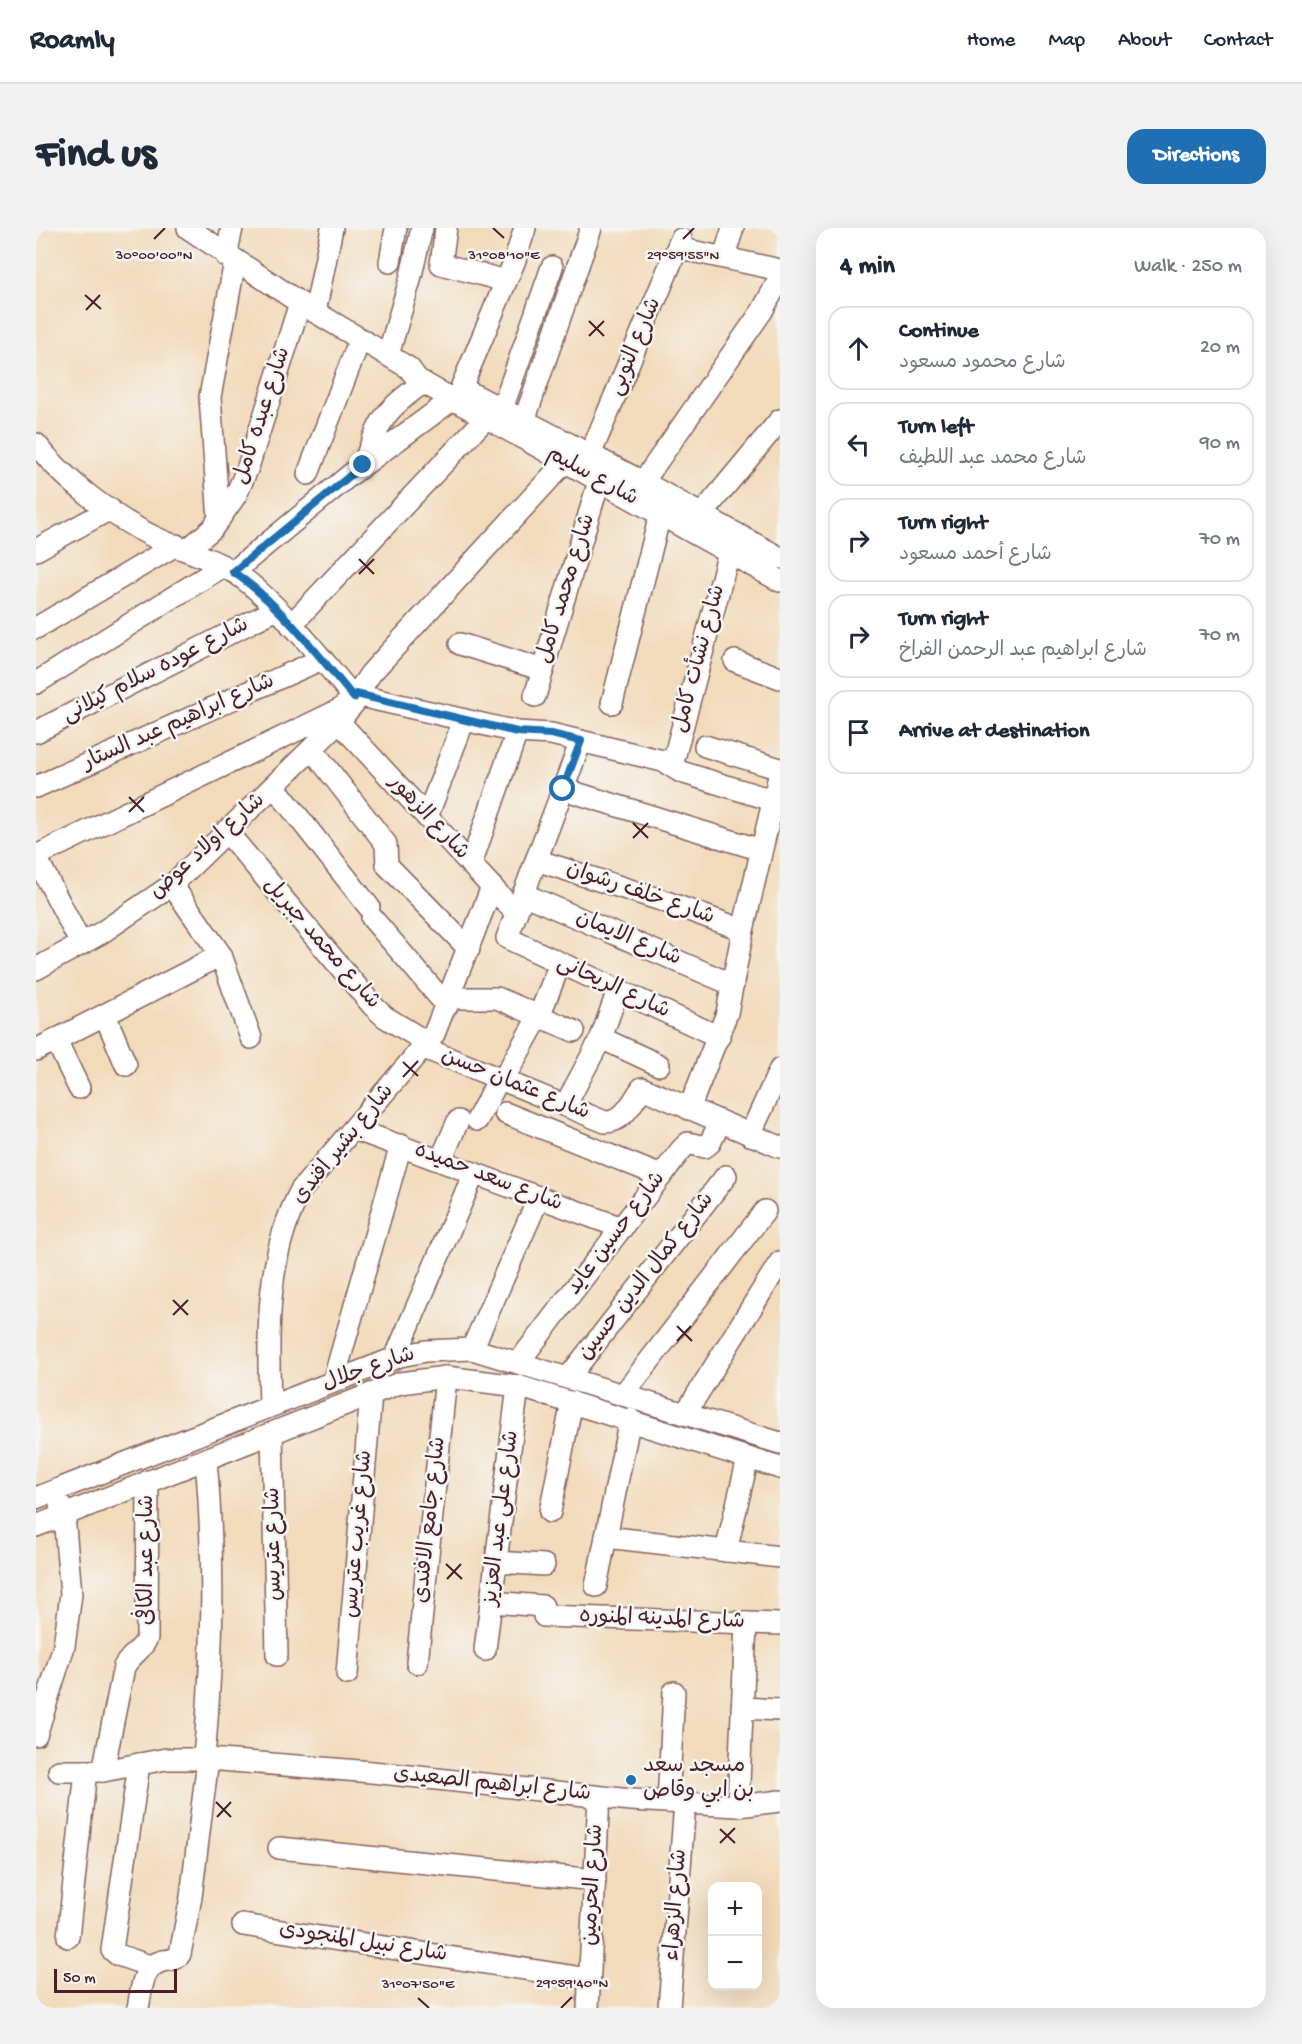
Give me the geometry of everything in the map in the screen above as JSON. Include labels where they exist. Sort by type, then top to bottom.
[{"type":"street","name":"شارع سليم","points":[[188,228],[230,258],[416,375],[423,370],[457,394],[494,413],[566,462],[780,581]]},
{"type":"street","points":[[219,520],[210,396],[230,258],[232,228]]},
{"type":"street","name":"شارع عبده كامل","points":[[36,628],[182,547],[219,520],[236,495],[248,467],[307,307],[332,228]]},
{"type":"street","points":[[390,262],[396,228]]},
{"type":"street","points":[[388,356],[422,228]]},
{"type":"street","points":[[446,228],[441,264],[506,281]]},
{"type":"street","points":[[36,683],[228,569],[457,394],[506,281],[525,228]]},
{"type":"street","points":[[524,421],[591,228]]},
{"type":"street","name":"شارع النوبى","points":[[590,455],[680,243],[780,270]]},
{"type":"street","points":[[291,625],[494,413],[552,267]]},
{"type":"street","points":[[643,482],[762,311],[780,278]]},
{"type":"street","points":[[308,474],[360,339]]},
{"type":"street","points":[[363,465],[384,415],[416,375]]},
{"type":"street","name":"شارع سليم","points":[[494,413],[524,421],[702,514],[775,548]]},
{"type":"street","points":[[702,514],[780,420]]},
{"type":"street","points":[[40,456],[85,492],[154,537],[182,547],[228,569],[245,580],[291,625],[355,696],[517,732],[551,734],[663,761],[681,772],[772,800]]},
{"type":"street","name":"شارع اولاد عوض","points":[[36,969],[81,944],[172,885],[339,722],[351,709],[355,696],[370,673],[566,462]]},
{"type":"street","name":"شارع محمد كامل","points":[[535,696],[599,481]]},
{"type":"street","points":[[36,550],[110,509]]},
{"type":"street","points":[[612,703],[660,515]]},
{"type":"street","name":"شارع نشأت كامل","points":[[672,766],[729,552]]},
{"type":"street","name":"شارع عوده سلام كيلانى","points":[[36,732],[275,610]]},
{"type":"street","points":[[460,644],[543,670]]},
{"type":"street","name":"شارع ابراهيم عبد الستار","points":[[36,787],[322,658]]},
{"type":"street","points":[[735,661],[780,678]]},
{"type":"street","points":[[81,944],[36,857],[339,710],[355,696]]},
{"type":"street","points":[[427,817],[464,720]]},
{"type":"street","name":"شارع الزهور","points":[[339,722],[492,887],[520,904]]},
{"type":"street","points":[[471,864],[517,732]]},
{"type":"street","points":[[520,904],[581,741]]},
{"type":"street","points":[[705,746],[780,770],[743,930],[733,985],[719,1037],[689,1109],[780,1147]]},
{"type":"street","points":[[312,749],[386,844],[387,865],[469,949]]},
{"type":"street","points":[[274,786],[371,912],[449,1002],[496,998],[540,1014],[574,1030]]},
{"type":"street","points":[[563,789],[761,850]]},
{"type":"street","name":"شارع محمد جبريل","points":[[226,831],[373,1006],[426,1046]]},
{"type":"street","name":"شارع خلف رشوان","points":[[536,860],[661,900],[743,930]]},
{"type":"street","points":[[172,885],[221,955],[251,1038]]},
{"type":"street","name":"شارع بشير افندى","points":[[270,1406],[270,1294],[291,1209],[301,1190],[426,1046],[449,1002],[492,887]]},
{"type":"street","name":"شارع الريحانى","points":[[520,904],[507,938],[719,1037]]},
{"type":"street","name":"شارع الايمان","points":[[520,904],[733,985]]},
{"type":"street","points":[[36,1050],[221,955]]},
{"type":"street","points":[[441,1160],[468,1120],[501,1079],[540,1014],[560,963]]},
{"type":"street","points":[[565,1106],[601,1038],[618,990]]},
{"type":"street","points":[[105,1015],[126,1065]]},
{"type":"street","points":[[601,1038],[659,1065]]},
{"type":"street","points":[[56,1040],[80,1088]]},
{"type":"street","name":"شارع عثمان حسن","points":[[426,1046],[605,1122],[613,1123],[620,1119],[642,1088],[689,1109]]},
{"type":"street","points":[[750,1135],[780,1070]]},
{"type":"street","points":[[505,1113],[661,1176]]},
{"type":"street","name":"شارع حسين عايد","points":[[518,1363],[688,1143],[705,1147],[710,1143],[720,1122]]},
{"type":"street","name":"شارع سعد حميده","points":[[354,1129],[622,1228]]},
{"type":"street","points":[[333,1382],[401,1145]]},
{"type":"street","points":[[395,1358],[474,1173]]},
{"type":"street","name":"شارع كمال الدين حسين","points":[[568,1378],[726,1176]]},
{"type":"street","points":[[472,1349],[539,1197]]},
{"type":"street","points":[[623,1395],[765,1211]]},
{"type":"street","points":[[685,1414],[780,1262]]},
{"type":"street","name":"شارع جلال","points":[[45,1495],[395,1358],[426,1351],[472,1349],[780,1443]]},
{"type":"street","name":"شارع جلال","points":[[36,1526],[148,1480],[400,1383],[446,1377],[518,1386],[630,1419],[780,1468]]},
{"type":"street","name":"شارع جامع الافندى","points":[[417,1662],[446,1377]]},
{"type":"street","name":"شارع على عبد العزيز","points":[[485,1650],[518,1386]]},
{"type":"street","name":"شارع غريب عتريس","points":[[347,1674],[371,1394]]},
{"type":"street","points":[[549,1512],[572,1402]]},
{"type":"street","points":[[596,1586],[630,1419]]},
{"type":"street","name":"شارع عتريس","points":[[272,1434],[277,1655]]},
{"type":"street","points":[[139,1764],[112,1950],[118,1955],[150,1966],[174,1959],[180,1954],[191,1897],[206,1758],[214,1607],[213,1533],[206,1458]]},
{"type":"street","points":[[726,1551],[748,1458]]},
{"type":"street","name":"شارع عبد الكافى","points":[[68,1937],[94,1771],[124,1667],[128,1659],[144,1647],[147,1638],[148,1480]]},
{"type":"street","points":[[36,1736],[39,1715],[64,1646],[71,1594],[64,1516],[45,1495]]},
{"type":"street","points":[[606,1537],[780,1557]]},
{"type":"street","points":[[496,1562],[544,1565]]},
{"type":"street","name":"شارع المدينه المنوره","points":[[491,1602],[544,1611],[780,1624]]},
{"type":"street","points":[[738,1806],[746,1623]]},
{"type":"street","name":"شارع الزهراء","points":[[669,2008],[676,1802],[674,1692]]},
{"type":"street","points":[[742,1708],[780,1710]]},
{"type":"street","name":"شارع ابراهيم الصعيدى","points":[[59,1771],[123,1769],[166,1759],[206,1758],[372,1772],[599,1797],[738,1806],[780,1801]]},
{"type":"street","name":"شارع الحرمين","points":[[588,2008],[599,1797]]},
{"type":"street","points":[[279,1848],[416,1860],[595,1880]]},
{"type":"street","name":"شارع نبيل المنجودى","points":[[243,1924],[589,1979]]},
{"type":"street","points":[[139,2008],[145,1976],[150,1966]]},
{"type":"place","name":"مسجد سعد بن ابي وقاص","points":[[631,1780]]},
{"type":"route","points":[[363,465],[233,572],[245,580],[291,625],[322,658],[354,698],[356,694],[517,732],[543,732],[581,741],[563,789]]}]
